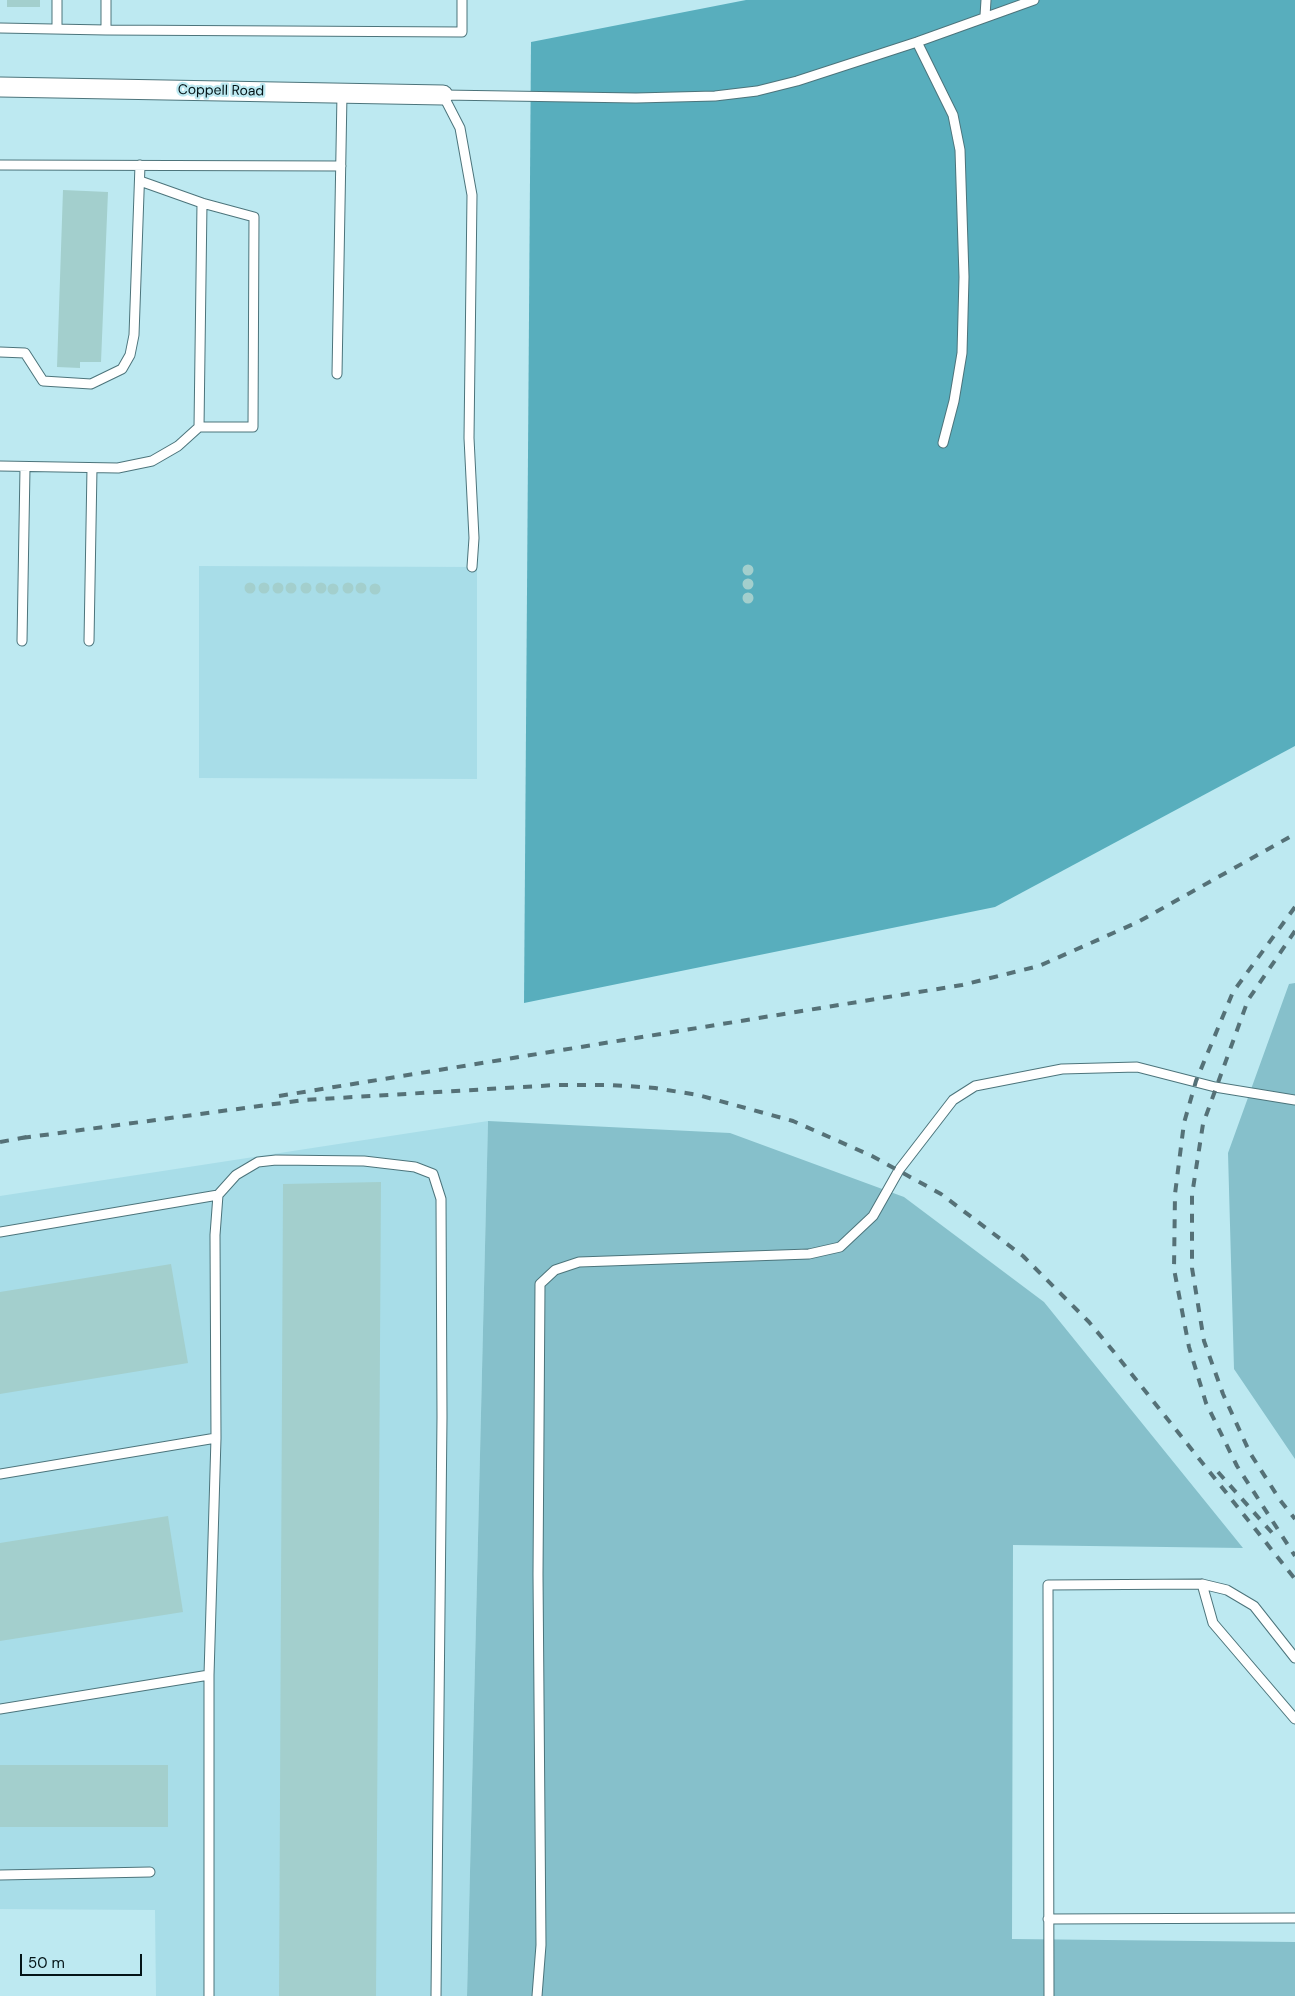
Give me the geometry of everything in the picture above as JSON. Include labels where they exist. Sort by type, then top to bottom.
[{"type":"street","name":"Coppell Road","points":[[0,87],[443,95]]},
{"type":"lane","points":[[57,0],[57,29]]},
{"type":"lane","points":[[106,0],[106,30]]},
{"type":"lane","points":[[0,28],[462,32],[462,0]]},
{"type":"lane","points":[[985,16],[986,0]]},
{"type":"lane","points":[[472,567],[474,538],[470,428],[472,195],[460,128],[443,95],[715,96],[757,91],[796,81],[917,42],[1034,0]]},
{"type":"lane","points":[[917,42],[953,115],[960,150],[964,277],[962,352],[954,402],[943,443]]},
{"type":"lane","points":[[337,374],[342,94]]},
{"type":"lane","points":[[0,165],[341,166]]},
{"type":"lane","points":[[0,352],[26,353],[43,381],[91,384],[122,369],[130,355],[134,335],[140,165]]},
{"type":"lane","points":[[0,466],[25,468],[118,468],[152,461],[178,446],[199,427],[253,427],[254,217],[140,181]]},
{"type":"lane","points":[[199,427],[202,202]]},
{"type":"lane","points":[[22,641],[25,468]]},
{"type":"lane","points":[[89,641],[92,468]]},
{"type":"lane","points":[[537,1996],[541,1946],[538,1574],[540,1284],[555,1270],[580,1262],[809,1254],[840,1247],[873,1216],[899,1170],[953,1100],[975,1086],[1062,1068],[1137,1068],[1215,1087],[1295,1100]]},
{"type":"lane","points":[[210,1996],[209,1675],[216,1438],[215,1235],[218,1195],[236,1175],[258,1162],[276,1160],[364,1161],[415,1167],[433,1174],[441,1199],[442,1417],[436,1996]]},
{"type":"lane","points":[[0,1232],[218,1195]]},
{"type":"lane","points":[[0,1474],[216,1438]]},
{"type":"lane","points":[[1202,1584],[1214,1623],[1295,1719]]},
{"type":"lane","points":[[1049,1996],[1048,1585],[1202,1584],[1227,1590],[1254,1606],[1295,1658]]},
{"type":"lane","points":[[0,1709],[209,1675]]},
{"type":"lane","points":[[0,1874],[150,1872]]},
{"type":"lane","points":[[1048,1919],[1295,1918]]},
{"type":"shaded area","points":[[746,0],[1295,0],[1295,746],[995,907],[524,1003],[531,42]]},
{"type":"shaded area","points":[[199,566],[477,567],[477,779],[199,778]]},
{"type":"shaded area","points":[[1295,983],[1295,1459],[1234,1369],[1228,1153],[1289,984]]},
{"type":"shaded area","points":[[488,1121],[467,1996],[156,1996],[155,1910],[0,1909],[0,1196]]},
{"type":"shaded area","points":[[488,1121],[730,1133],[904,1197],[1044,1302],[1243,1548],[1013,1545],[1012,1939],[1295,1942],[1295,1996],[467,1996]]},
{"type":"building","points":[[7,0],[40,0],[40,7],[7,7]]},
{"type":"building","points":[[63,190],[108,192],[101,362],[80,362],[80,368],[57,367]]},
{"type":"building","points":[[748,564],[754,570],[748,576],[742,570]]},
{"type":"building","points":[[748,578],[754,584],[748,590],[742,584]]},
{"type":"building","points":[[250,582],[256,588],[250,594],[244,588]]},
{"type":"building","points":[[264,582],[270,588],[264,594],[258,588]]},
{"type":"building","points":[[278,582],[284,588],[278,594],[272,588]]},
{"type":"building","points":[[291,582],[297,588],[291,594],[285,588]]},
{"type":"building","points":[[306,582],[312,588],[306,594],[300,588]]},
{"type":"building","points":[[321,582],[327,588],[321,594],[315,588]]},
{"type":"building","points":[[348,582],[354,588],[348,594],[342,588]]},
{"type":"building","points":[[361,582],[367,588],[361,594],[355,588]]},
{"type":"building","points":[[333,583],[339,589],[333,595],[327,589]]},
{"type":"building","points":[[375,583],[381,589],[375,595],[369,589]]},
{"type":"building","points":[[748,592],[754,598],[748,604],[742,598]]},
{"type":"building","points":[[381,1182],[376,1996],[279,1996],[283,1184]]},
{"type":"building","points":[[171,1264],[188,1363],[0,1394],[0,1292]]},
{"type":"building","points":[[168,1516],[183,1612],[0,1641],[0,1543]]},
{"type":"building","points":[[0,1765],[168,1765],[168,1827],[0,1827]]},
{"type":"railway","points":[[279,1096],[962,985],[1039,966],[1138,922],[1295,834]]},
{"type":"railway","points":[[1295,907],[1233,992],[1196,1081],[1184,1123],[1175,1194],[1174,1269],[1189,1347],[1206,1403],[1237,1466],[1295,1556]]},
{"type":"railway","points":[[1295,931],[1248,1000],[1203,1124],[1192,1195],[1192,1268],[1204,1341],[1223,1394],[1250,1453],[1280,1500],[1295,1519]]},
{"type":"railway","points":[[22,1138],[304,1100],[556,1085],[611,1085],[655,1088],[698,1095],[793,1121],[872,1156],[941,1194],[1023,1256],[1089,1322],[1295,1579]]},
{"type":"railway","points":[[0,1142],[27,1137]]},
{"type":"railway","points":[[1218,1472],[1274,1535]]}]
